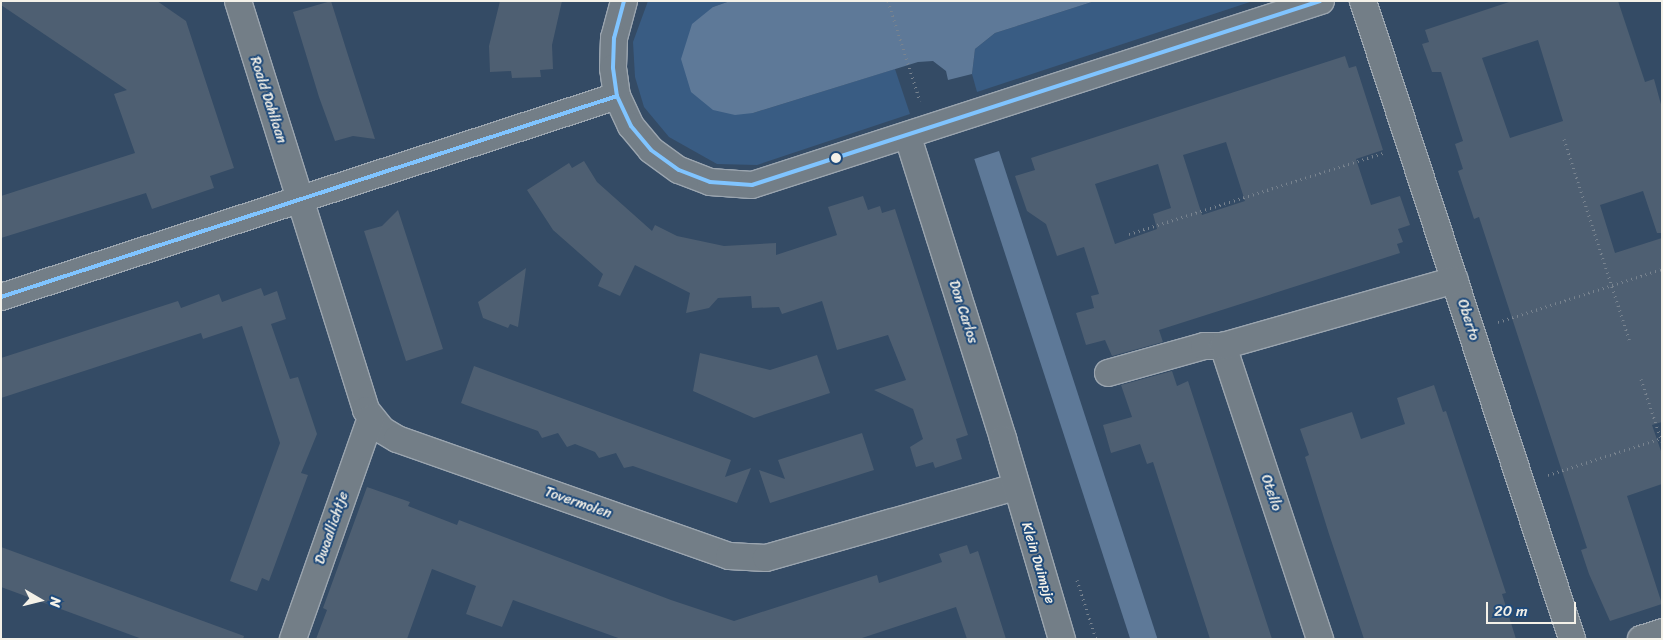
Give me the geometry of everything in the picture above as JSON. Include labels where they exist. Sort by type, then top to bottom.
[{"type":"street","name":"Roald Dahllaan","points":[[238,1],[300,199]]},
{"type":"street","points":[[624,1],[612,54],[617,96],[631,126],[664,161],[694,177],[732,185],[769,182],[1322,1]]},
{"type":"street","name":"Oberto","points":[[1363,1],[1572,639]]},
{"type":"street","points":[[1,297],[617,96]]},
{"type":"street","name":"Don Carlos","points":[[908,137],[1003,439],[1015,487]]},
{"type":"street","points":[[300,199],[371,418]]},
{"type":"street","points":[[1108,373],[1204,346],[1223,346],[1455,280]]},
{"type":"street","name":"Otello","points":[[1223,346],[1320,639]]},
{"type":"street","name":"Tovermolen","points":[[371,418],[397,439],[729,556],[766,558],[1015,487]]},
{"type":"street","name":"Dwaallichtje","points":[[293,639],[371,418]]},
{"type":"street","name":"Klein Duimpje","points":[[1015,487],[1062,639]]},
{"type":"street","points":[[1641,639],[1662,632]]},
{"type":"path","points":[[888,1],[920,104]]},
{"type":"path","points":[[1564,139],[1630,342]]},
{"type":"path","points":[[1128,234],[1410,144]]},
{"type":"path","points":[[1471,330],[1662,269]]},
{"type":"path","points":[[1521,484],[1661,440],[1642,379]]},
{"type":"shaded area","points":[[648,1],[730,1],[713,7],[753,113],[895,69],[910,114],[757,165],[717,164],[669,137],[644,107],[635,77],[633,42]]},
{"type":"shaded area","points":[[730,1],[1095,1],[995,33],[975,49],[972,74],[948,80],[946,71],[933,61],[918,62],[753,113],[735,115],[713,110],[691,92],[681,59],[692,24],[713,7]]},
{"type":"shaded area","points":[[1095,1],[1253,1],[977,92],[972,74],[975,49],[995,33]]},
{"type":"shaded area","points":[[999,151],[1158,639],[1130,639],[974,159]]},
{"type":"building","points":[[1,1],[157,1],[186,21],[234,168],[210,176],[214,188],[152,209],[146,193],[1,238],[1,196],[135,153],[114,94],[127,90],[1,5]]},
{"type":"building","points":[[331,1],[375,139],[353,136],[335,141],[319,97],[293,12]]},
{"type":"building","points":[[500,1],[562,1],[552,45],[553,69],[540,70],[541,77],[512,78],[511,71],[490,72],[489,46]]},
{"type":"building","points":[[1512,1],[1618,1],[1645,82],[1654,79],[1662,108],[1662,233],[1657,233],[1643,191],[1600,205],[1615,253],[1662,238],[1662,422],[1652,425],[1662,454],[1662,484],[1627,496],[1662,604],[1610,621],[1589,574],[1581,550],[1587,548],[1479,217],[1474,219],[1458,171],[1463,169],[1455,144],[1463,141],[1441,72],[1432,72],[1422,44],[1429,42],[1425,30]],"holes":[[[1538,40],[1563,121],[1510,138],[1482,58]]]},
{"type":"building","points":[[1345,56],[1349,68],[1356,66],[1383,150],[1356,159],[1371,205],[1400,196],[1410,225],[1398,229],[1403,242],[1397,244],[1400,253],[1159,330],[1163,342],[1112,356],[1105,340],[1086,345],[1076,313],[1094,308],[1091,296],[1099,294],[1084,247],[1057,256],[1046,224],[1027,211],[1015,176],[1035,170],[1031,158]],"holes":[[[1226,142],[1245,201],[1202,215],[1183,155]],[[1158,164],[1171,208],[1153,214],[1157,229],[1115,244],[1095,184]]]},
{"type":"building","points":[[584,161],[597,182],[652,231],[655,225],[677,236],[724,246],[776,243],[776,255],[837,235],[828,207],[863,196],[868,210],[880,206],[882,213],[895,209],[968,435],[956,439],[962,459],[935,468],[933,462],[916,467],[910,447],[923,439],[913,409],[874,390],[906,380],[888,335],[837,350],[822,301],[782,314],[779,307],[752,308],[751,296],[718,298],[709,308],[686,313],[690,293],[635,265],[620,296],[598,286],[603,274],[553,230],[527,190],[569,163],[572,168]]},
{"type":"building","points":[[398,210],[443,349],[406,361],[364,231],[382,226]]},
{"type":"building","points":[[526,268],[518,327],[510,324],[508,328],[483,318],[478,302]]},
{"type":"building","points":[[261,288],[264,296],[277,291],[286,319],[271,324],[290,379],[298,377],[317,434],[301,473],[308,475],[269,581],[262,578],[257,591],[230,581],[280,443],[242,326],[203,339],[201,333],[1,398],[1,358],[178,301],[181,308],[219,294],[222,302]]},
{"type":"building","points":[[700,353],[770,370],[817,355],[830,393],[754,418],[693,391]]},
{"type":"building","points":[[474,366],[731,460],[725,477],[751,468],[737,503],[633,466],[624,468],[616,453],[599,458],[595,452],[575,444],[567,447],[558,433],[542,438],[538,431],[461,403]]},
{"type":"building","points":[[1172,371],[1177,386],[1188,381],[1272,639],[1210,639],[1153,462],[1147,464],[1140,444],[1111,453],[1103,425],[1132,417],[1121,385]]},
{"type":"building","points":[[1434,385],[1443,412],[1446,411],[1506,593],[1502,594],[1516,639],[1364,639],[1329,534],[1305,457],[1309,455],[1300,429],[1352,412],[1361,439],[1405,424],[1397,398]]},
{"type":"building","points":[[862,433],[874,470],[770,503],[759,470],[785,479],[778,460]]},
{"type":"building","points":[[367,487],[410,502],[408,506],[457,525],[459,520],[671,600],[734,621],[877,575],[879,583],[942,562],[939,554],[967,545],[970,554],[978,551],[1006,639],[967,639],[956,607],[859,639],[621,639],[513,600],[502,627],[466,614],[476,586],[432,569],[407,639],[316,639],[327,610],[323,608]]},
{"type":"building","points":[[1,547],[244,636],[243,639],[142,639],[1,587]]},
{"type":"transit line","points":[[624,1],[614,38],[613,68],[617,96],[631,126],[651,150],[679,170],[710,182],[752,185],[1320,1]]},
{"type":"transit line","points":[[1,297],[617,96]]}]
